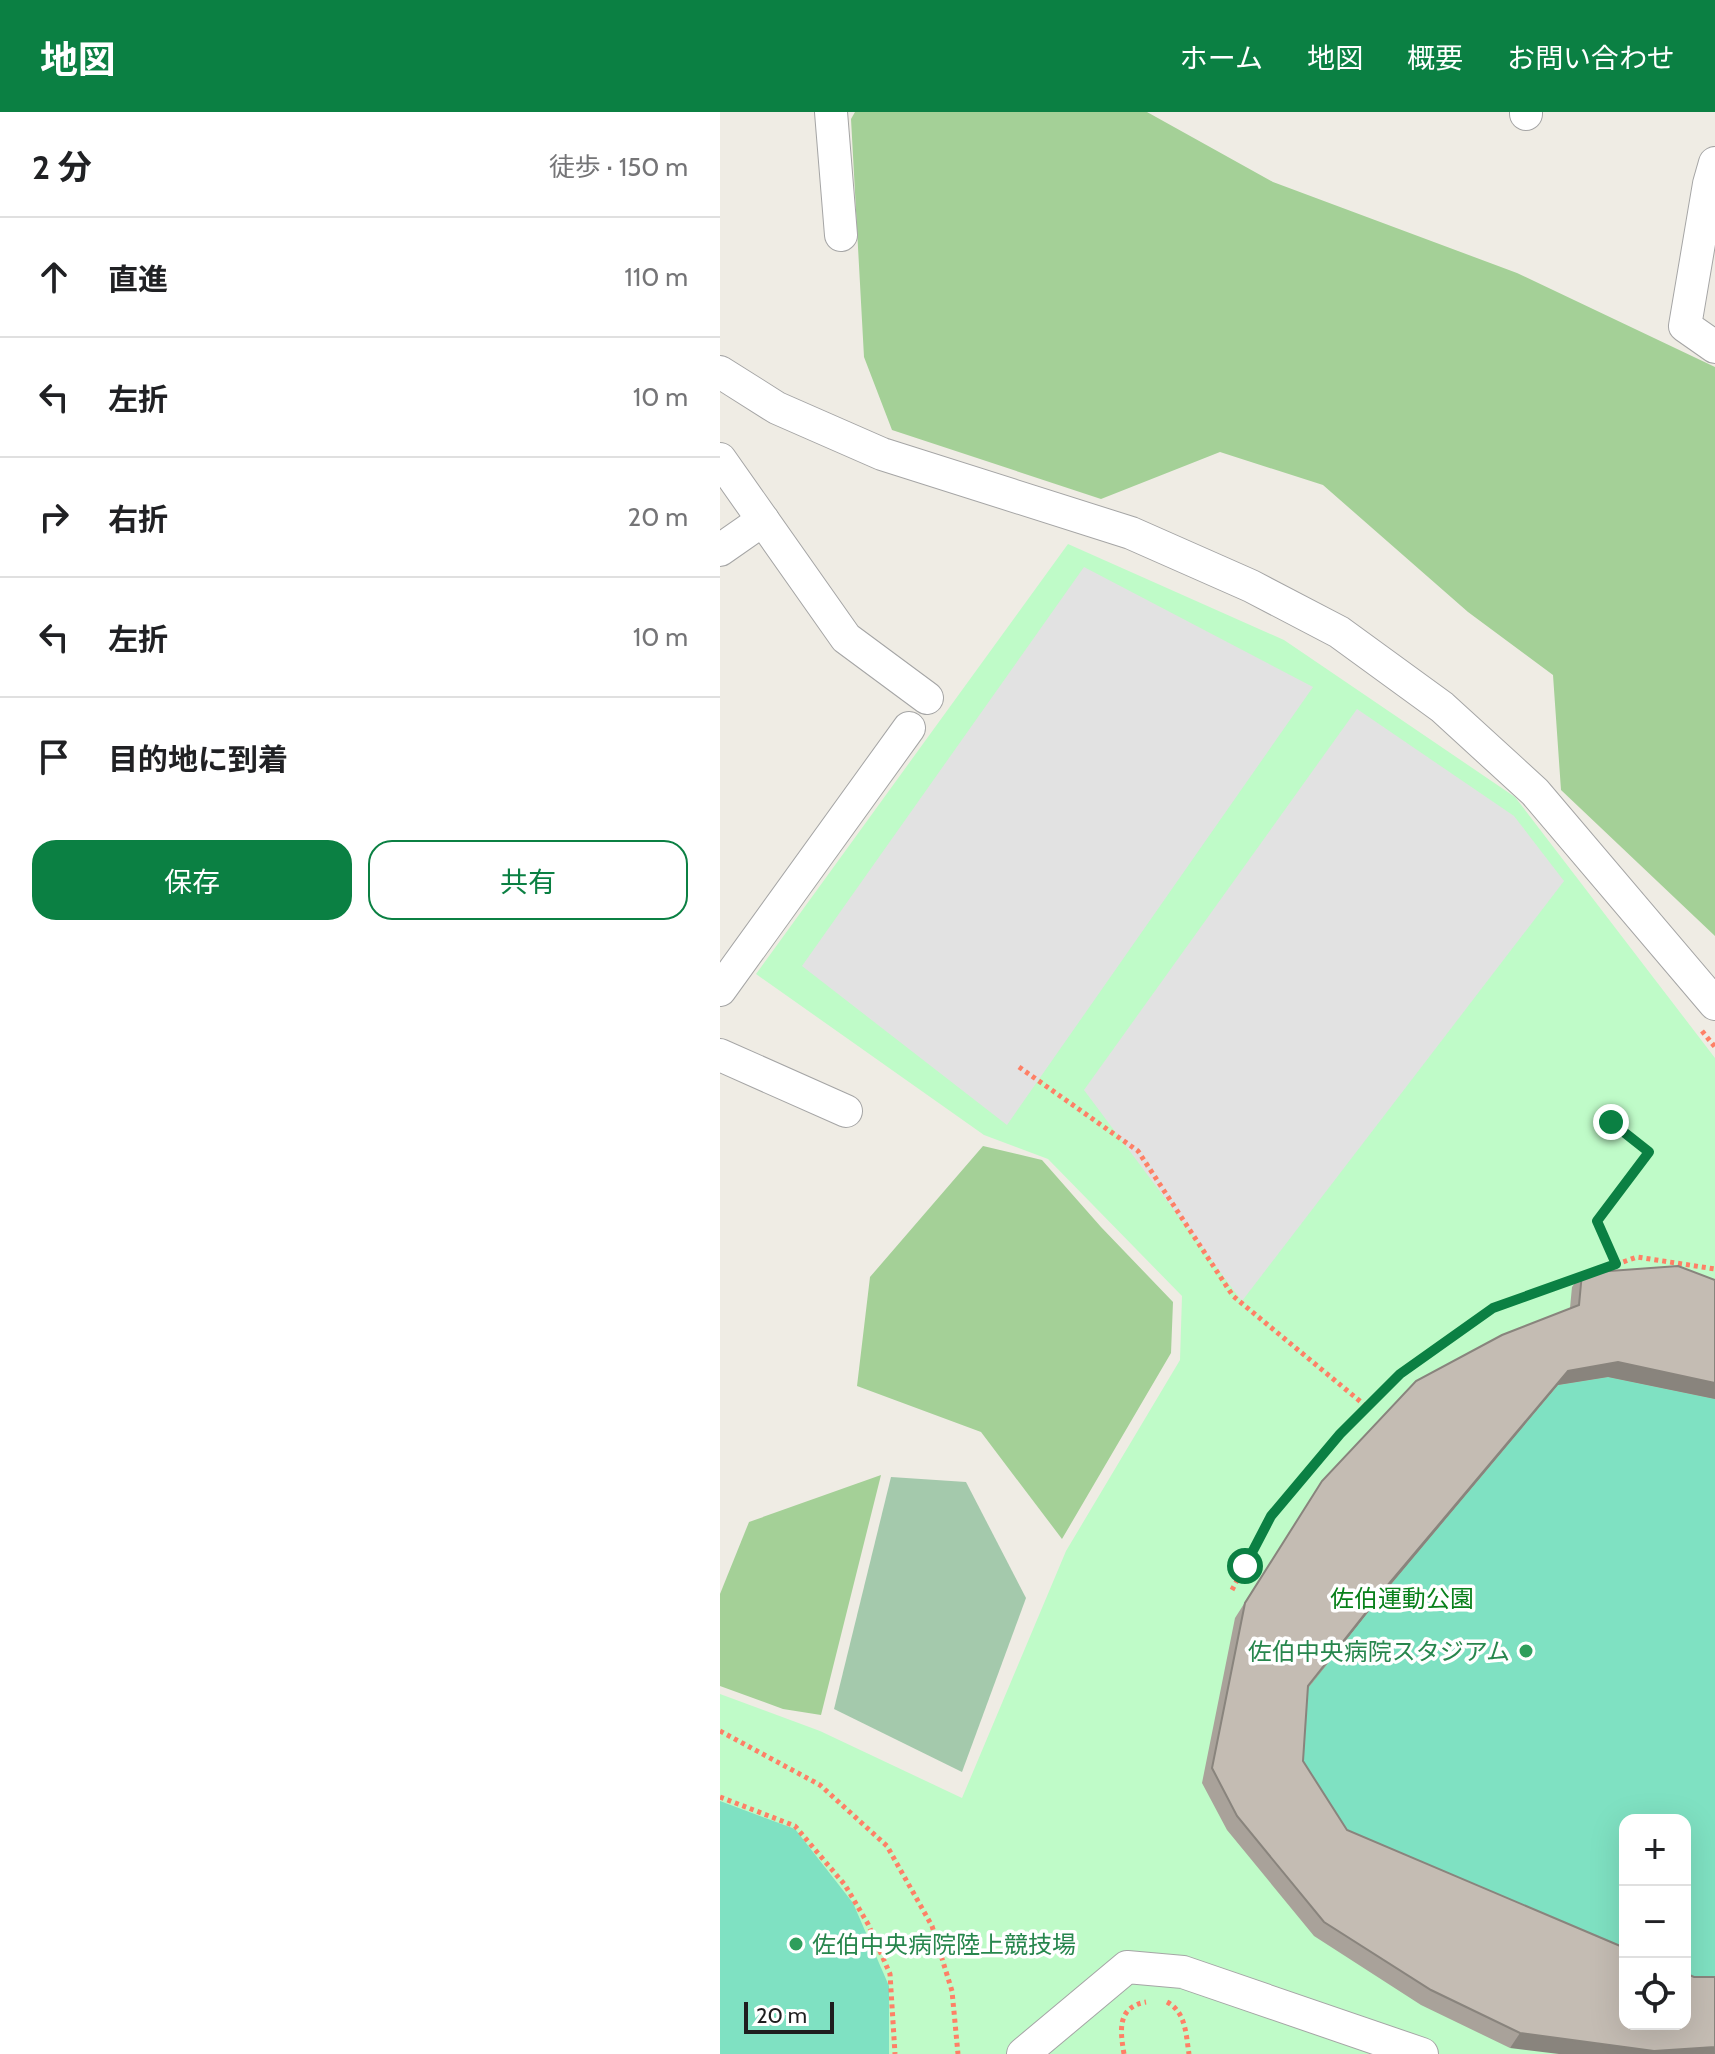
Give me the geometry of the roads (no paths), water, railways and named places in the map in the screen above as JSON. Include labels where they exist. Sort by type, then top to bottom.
[{"type":"street","points":[[831,112],[841,235]]},
{"type":"street","points":[[1715,163],[1685,326],[1715,347]]},
{"type":"street","points":[[720,372],[777,408],[882,454],[1131,533],[1251,586],[1339,632],[1442,707],[1535,792],[1705,1013]]},
{"type":"street","points":[[720,459],[846,638],[927,698]]},
{"type":"street","points":[[720,550],[763,520]]},
{"type":"street","points":[[720,990],[909,728]]},
{"type":"street","points":[[720,1055],[846,1111]]},
{"type":"street","points":[[1023,2054],[1127,1967],[1183,1972],[1422,2054]]},
{"type":"place","name":"佐伯中央病院スタジアム","points":[[1526,1651]]},
{"type":"place","name":"佐伯中央病院陸上競技場","points":[[796,1944]]},
{"type":"park label","name":"佐伯運動公園","points":[[1402,1598]]}]
